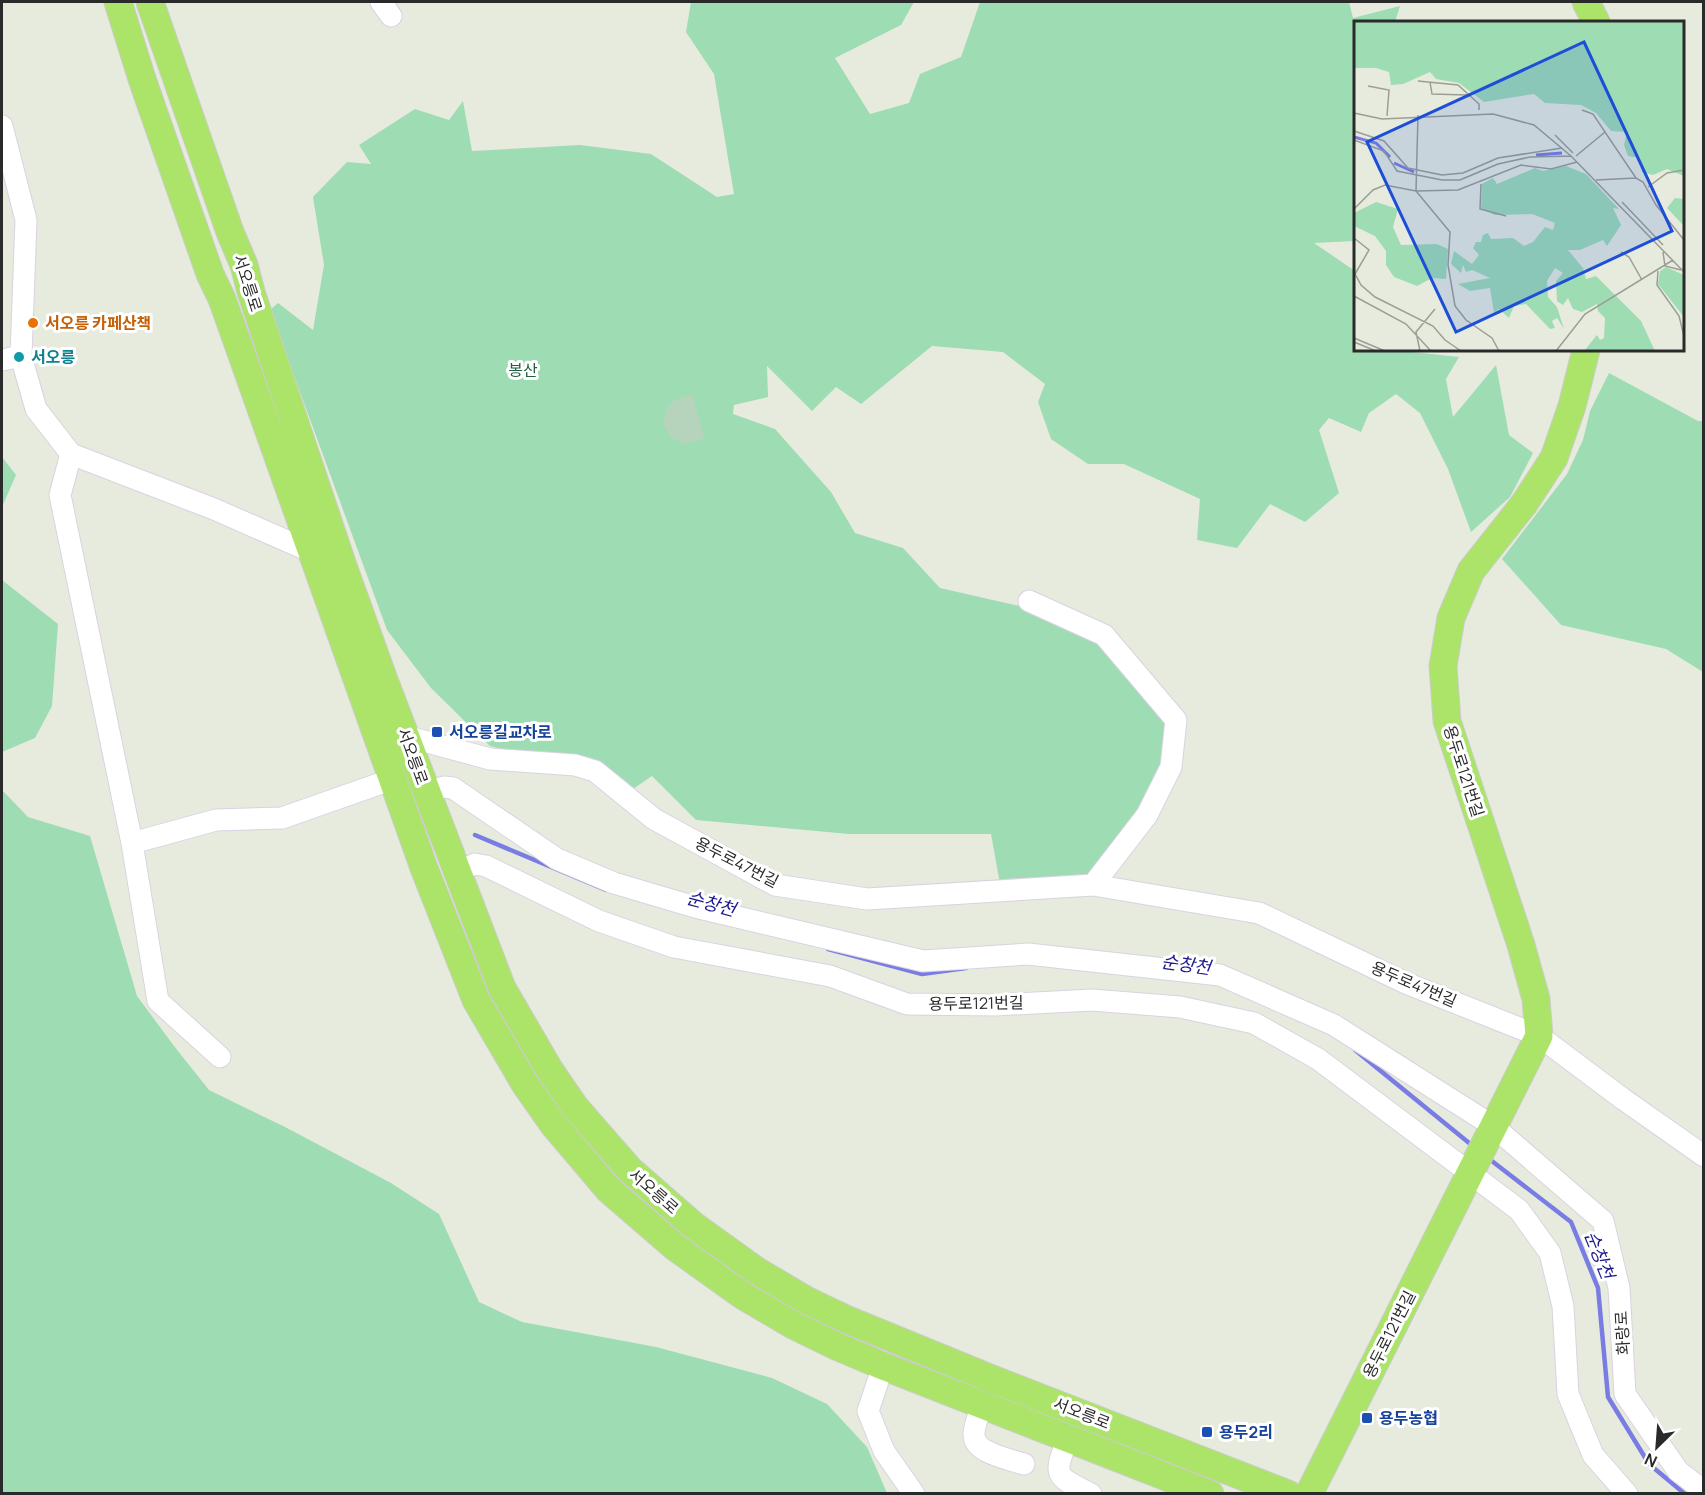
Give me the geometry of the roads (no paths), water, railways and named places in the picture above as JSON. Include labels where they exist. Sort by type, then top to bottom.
[{"type":"main road","name":"서오릉로","points":[[118,2],[154,112],[424,868],[476,1000],[553,1124],[609,1190],[702,1268],[742,1295],[793,1324],[884,1366],[982,1406],[1210,1494]]},
{"type":"main road","name":"서오릉로","points":[[150,2],[230,232],[244,265],[254,303],[343,566],[426,793],[459,871],[502,988],[575,1107],[630,1170],[719,1245],[757,1271],[848,1320],[992,1379],[1288,1494]]},
{"type":"main road","points":[[1586,2],[1596,21]]},
{"type":"main road","name":"용두로121번길","points":[[1539,1036],[1536,999],[1521,945],[1447,721],[1443,666],[1451,618],[1471,571],[1524,504],[1554,458],[1572,406],[1586,351]]},
{"type":"main road","points":[[1472,1169],[1539,1036]]},
{"type":"main road","name":"용두로121번길","points":[[1309,1494],[1472,1169]]},
{"type":"street","points":[[2,126],[26,220],[11,358],[36,409],[71,454],[214,509],[343,566]]},
{"type":"street","points":[[71,454],[60,495],[132,843],[158,1001],[220,1057]]},
{"type":"street","points":[[1029,601],[1104,635],[1176,720],[1171,767],[1147,815],[1093,885]]},
{"type":"street","name":"용두로47번길","points":[[405,736],[490,759],[575,765],[595,771],[654,819],[775,885],[867,899],[1093,885],[1259,913],[1406,982],[1539,1036],[1704,1156]]},
{"type":"street","name":"서오릉로","points":[[132,843],[216,820],[282,818],[393,779]]},
{"type":"street","name":"화랑로","points":[[426,793],[453,788],[557,859],[614,883],[695,907],[923,961],[1028,954],[1220,975],[1334,1025],[1491,1132],[1603,1221],[1619,1288],[1625,1394],[1678,1472],[1704,1491]]},
{"type":"street","name":"용두로121번길","points":[[459,871],[475,864],[486,866],[599,921],[674,947],[830,976],[907,1004],[995,1005],[1092,1000],[1180,1007],[1254,1023],[1318,1059],[1472,1169]]},
{"type":"street","points":[[1472,1169],[1519,1210],[1550,1253],[1563,1306],[1568,1394],[1593,1455],[1627,1494]]},
{"type":"street","points":[[884,1366],[868,1411],[884,1451],[914,1494]]},
{"type":"street","points":[[982,1406],[973,1432],[979,1448],[1024,1464]]},
{"type":"street","points":[[1068,1438],[1058,1465],[1060,1474],[1065,1481],[1091,1494]]},
{"type":"waterway","name":"순창천","points":[[475,835],[606,890]]},
{"type":"waterway","name":"순창천","points":[[828,949],[922,974],[966,968]]},
{"type":"waterway","name":"순창천","points":[[1355,1050],[1474,1147]]},
{"type":"waterway","name":"순창천","points":[[1488,1158],[1571,1222],[1598,1288],[1608,1397],[1649,1464],[1685,1494]]},
{"type":"place","name":"서오릉 카페산책","points":[[33,323]]},
{"type":"place","name":"서오릉","points":[[19,357]]},
{"type":"place","name":"서오릉길교차로","points":[[437,732]]},
{"type":"place","name":"용두농협","points":[[1367,1418]]},
{"type":"place","name":"용두2리","points":[[1207,1432]]},
{"type":"park label","name":"봉산","points":[[523,370]]}]
